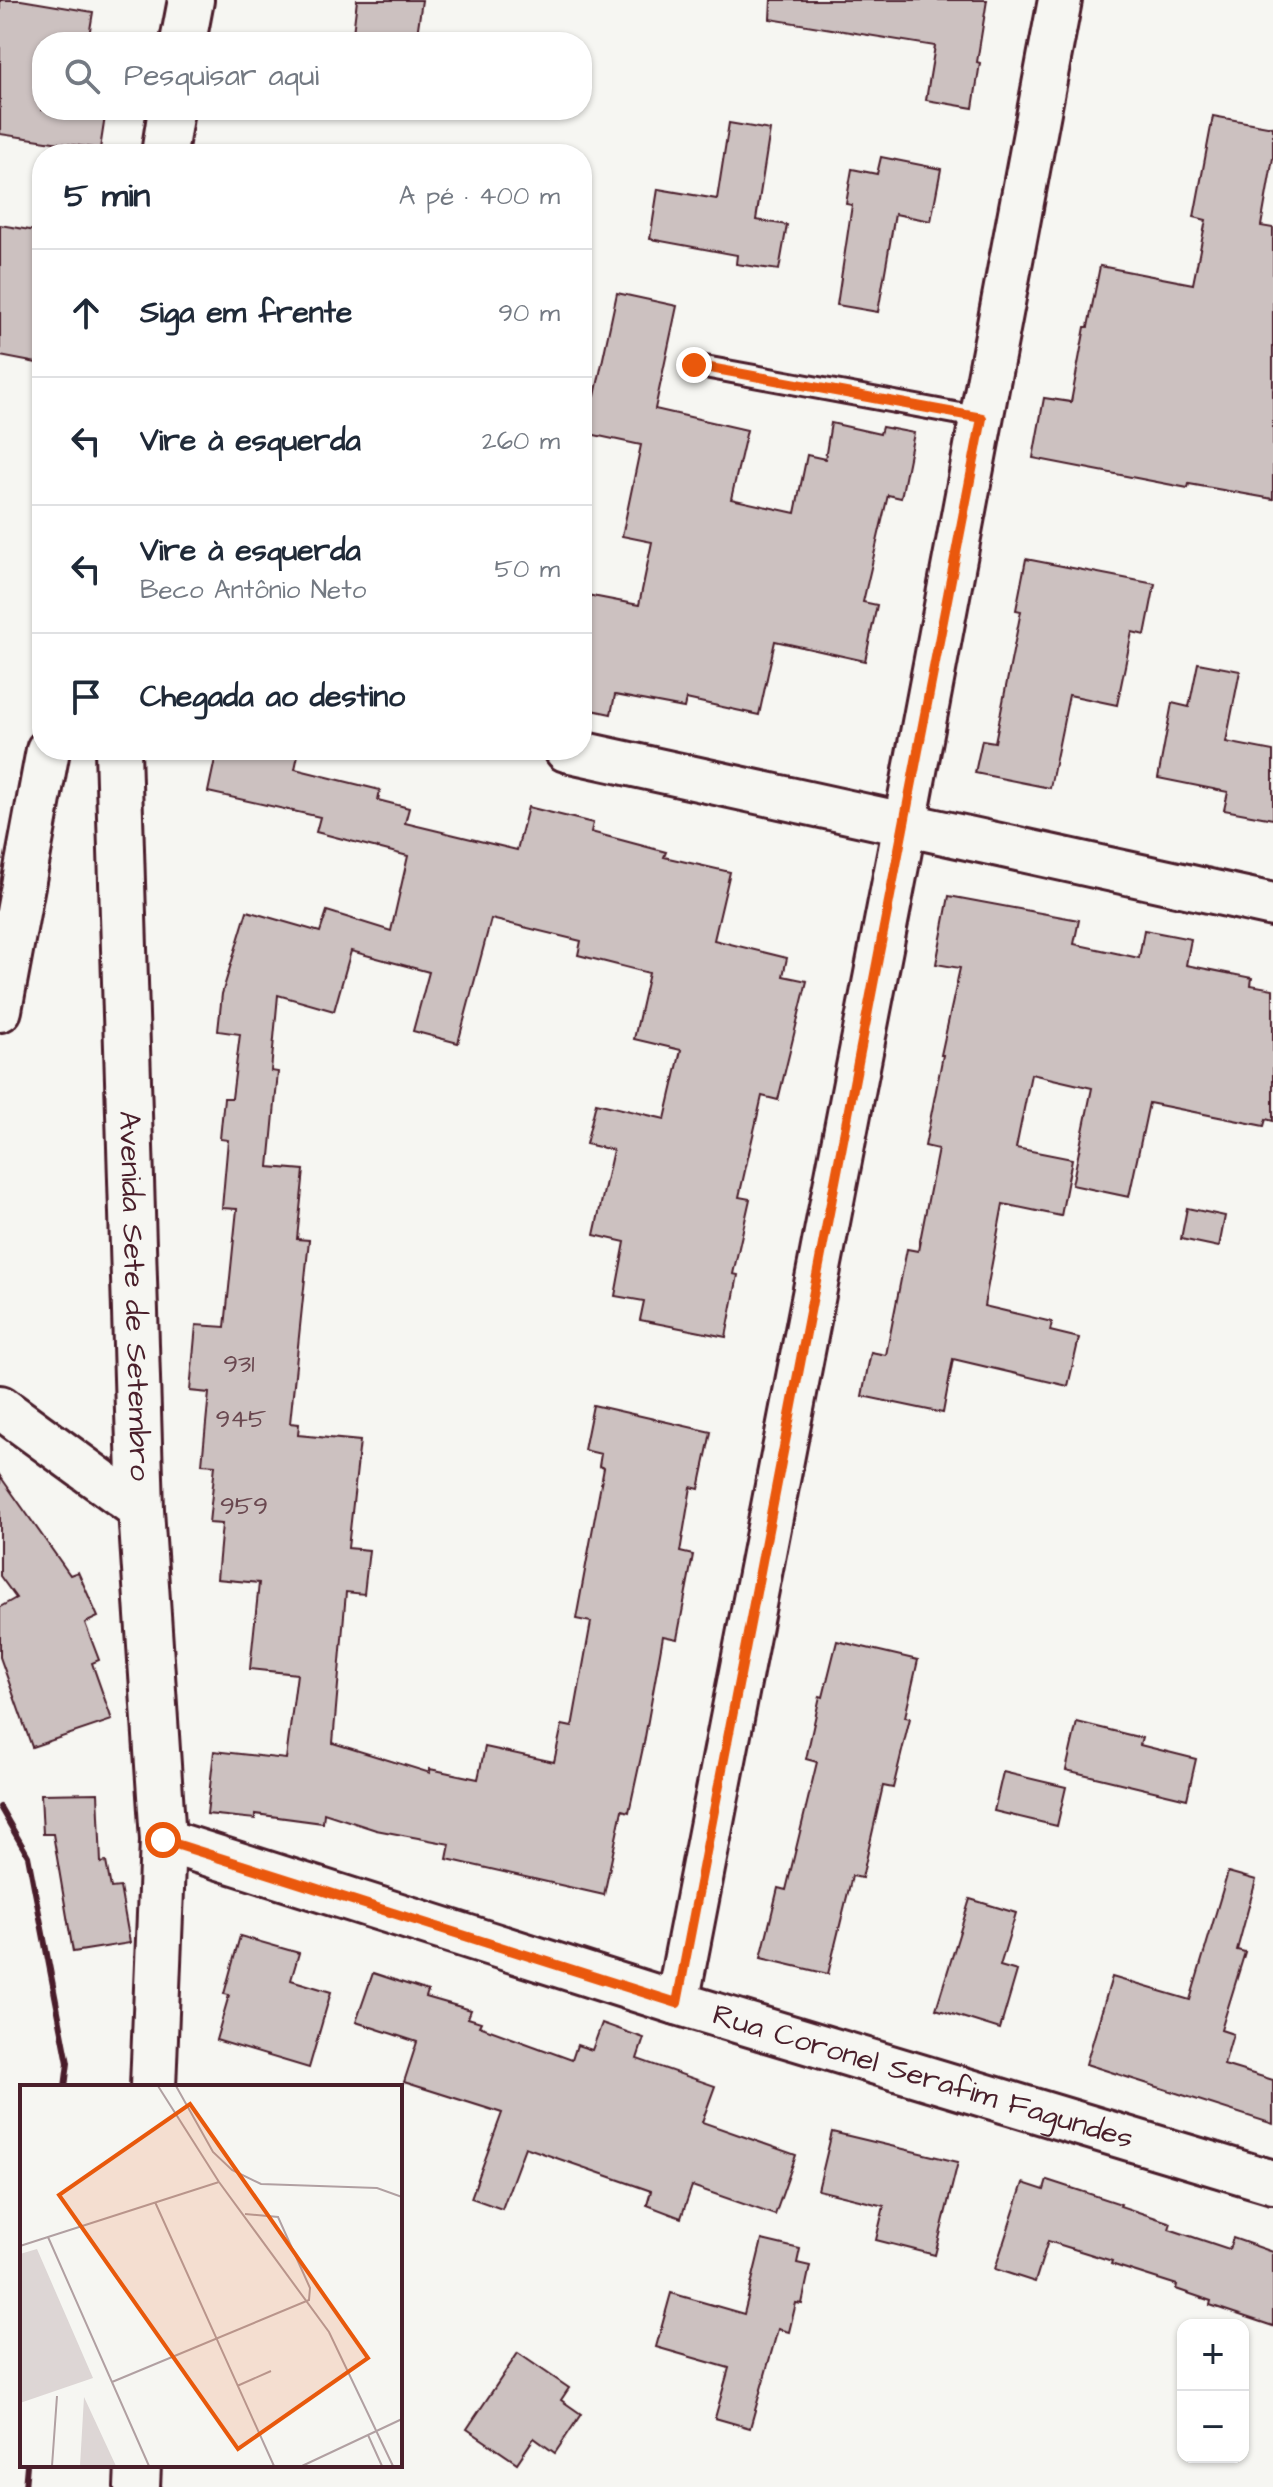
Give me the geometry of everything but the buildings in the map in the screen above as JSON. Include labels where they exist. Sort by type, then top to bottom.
[{"type":"street","points":[[185,32],[191,0]]},
{"type":"street","points":[[677,2003],[905,824],[1060,0]]},
{"type":"street","points":[[166,144],[169,120]]},
{"type":"street","points":[[592,756],[1273,905]]},
{"type":"street","points":[[0,1010],[46,760]]},
{"type":"street","name":"Avenida Sete de Setembro","points":[[118,760],[141,1510],[163,1840],[153,2085]]},
{"type":"street","points":[[0,1407],[141,1510]]},
{"type":"street","name":"Rua Coronel Serafim Fagundes","points":[[163,1840],[677,2003],[1273,2182]]},
{"type":"street","points":[[137,2487],[138,2467]]},
{"type":"lane","points":[[694,365],[982,418]]},
{"type":"railway","points":[[0,1807],[28,1856],[68,2063],[65,2085]]},
{"type":"railway","points":[[25,2487],[27,2467]]},
{"type":"route","points":[[163,1840],[677,2003],[982,418],[694,365]]}]
